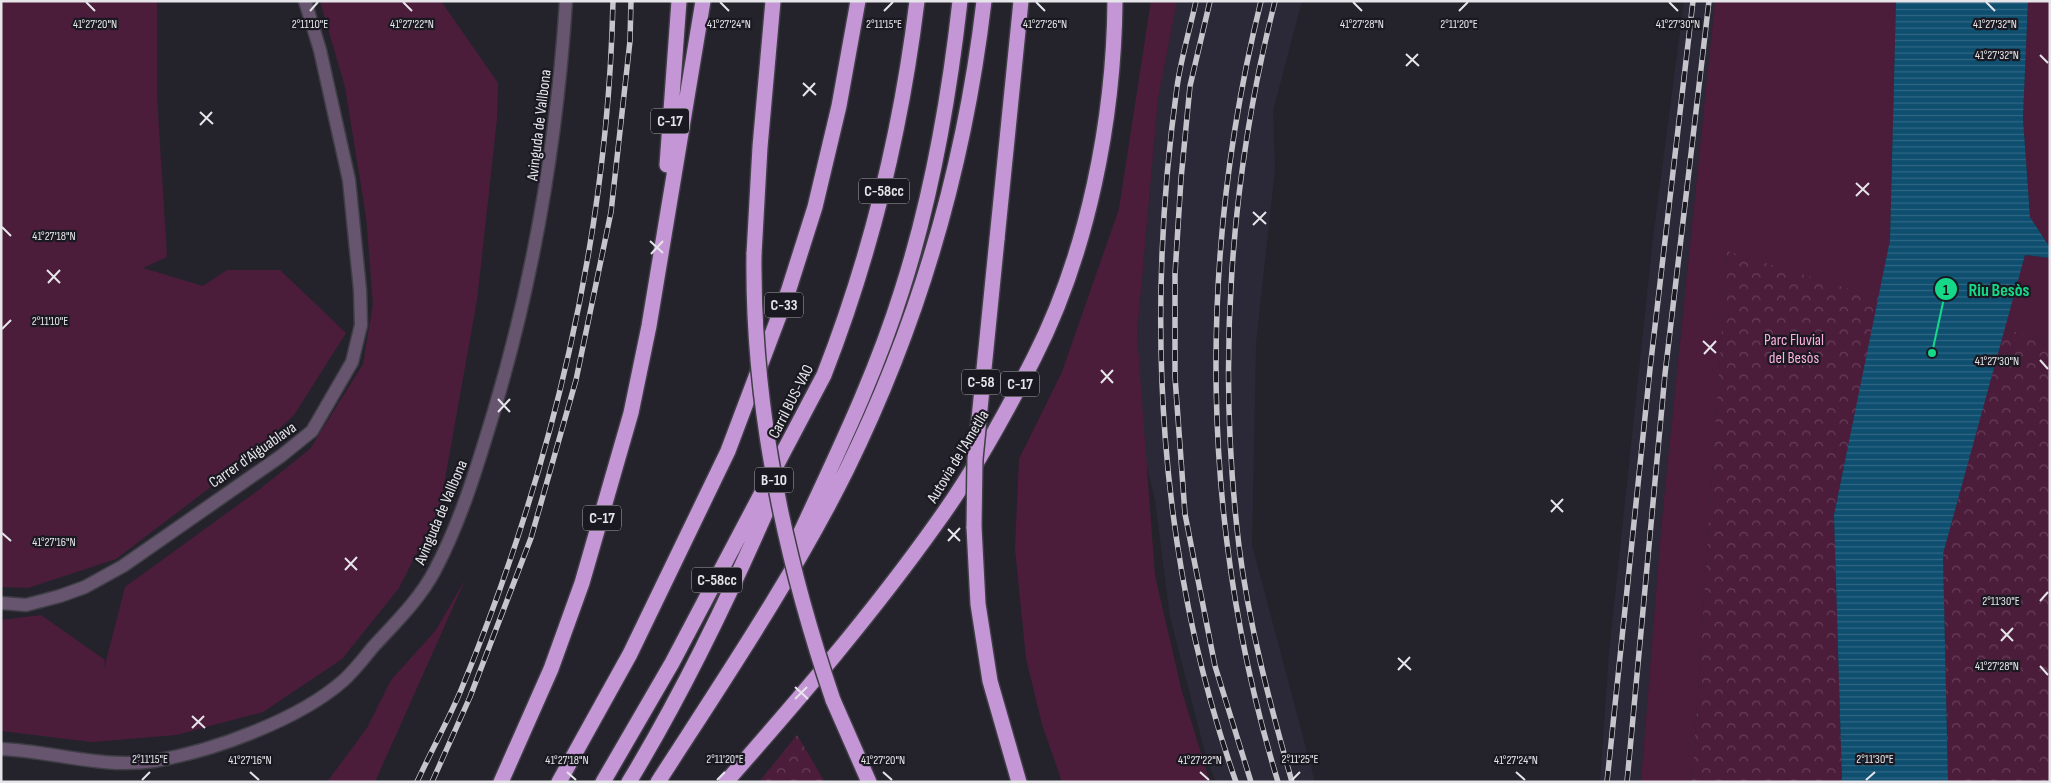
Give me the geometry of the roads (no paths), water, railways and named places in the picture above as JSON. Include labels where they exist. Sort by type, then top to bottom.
[{"type":"highway","name":"C-17","points":[[501,782],[551,669],[595,545],[631,413],[649,326],[662,241],[679,1]]},
{"type":"highway","points":[[662,241],[703,1]]},
{"type":"highway","name":"B-10","points":[[773,1],[760,147],[754,254],[756,352],[769,457],[798,587],[812,640],[833,700],[869,782]]},
{"type":"highway","name":"C-33","points":[[560,782],[630,654],[728,451],[788,292],[805,240],[830,148],[858,1]]},
{"type":"highway","name":"Carril BUS-VAO","points":[[603,782],[672,663],[824,375],[859,278],[880,207],[898,127],[917,1]]},
{"type":"highway","points":[[762,617],[838,457],[862,399],[902,290],[931,180],[948,91],[960,1]]},
{"type":"highway","points":[[658,782],[816,528],[875,408],[913,314],[931,258],[954,166],[984,1]]},
{"type":"highway","name":"C-58","points":[[1014,1],[1014,53],[975,459],[974,527],[978,604],[990,681],[1019,782]]},
{"type":"highway","points":[[1014,53],[1021,1]]},
{"type":"highway","name":"Autovia de l'Ametlla","points":[[726,782],[790,709],[937,523],[985,446],[1035,357],[1073,259],[1092,190],[1101,148],[1111,78],[1115,1]]},
{"type":"highway","points":[[629,782],[679,696],[743,567],[824,375]]},
{"type":"street","name":"Carrer d'Aiguablava","points":[[1,603],[26,605],[60,596],[84,587],[123,566],[281,456],[312,431],[352,362],[361,325],[361,316],[349,180],[320,50],[305,1]]},
{"type":"street","name":"Avinguda de Vallbona","points":[[1,748],[114,763],[152,761],[212,748],[248,735],[321,697],[344,680],[409,608],[435,571],[459,514],[481,455],[515,340],[543,208],[562,66],[566,1]]},
{"type":"water","points":[[1896,1],[2028,1],[2023,118],[2030,217],[2050,248],[2050,258],[2025,255],[1943,554],[1948,782],[1842,782],[1834,515],[1890,240]]},
{"type":"railway","points":[[417,782],[456,702],[493,608],[522,524],[547,439],[569,353],[600,178],[609,89],[613,1]]},
{"type":"railway","points":[[432,782],[470,697],[531,538],[576,380],[611,212],[630,41],[631,1]]},
{"type":"railway","points":[[1196,1],[1177,87],[1167,174],[1162,262],[1161,350],[1165,438],[1175,526],[1189,612],[1210,698],[1236,782]]},
{"type":"railway","points":[[1210,1],[1190,86],[1181,179],[1175,274],[1175,377],[1185,514],[1215,666],[1251,782]]},
{"type":"railway","points":[[1261,1],[1240,98],[1226,196],[1218,294],[1216,393],[1221,491],[1233,588],[1252,686],[1278,782]]},
{"type":"railway","points":[[1275,1],[1247,135],[1238,203],[1229,340],[1229,409],[1232,478],[1248,606],[1261,665],[1292,782]]},
{"type":"railway","points":[[1607,782],[1650,369],[1693,1]]},
{"type":"railway","points":[[1627,782],[1665,374],[1709,1]]},
{"type":"place","name":"Riu Besòs","points":[[1932,353]]},
{"type":"park label","name":"Parc Fluvial del Besòs","points":[[1794,348]]}]
